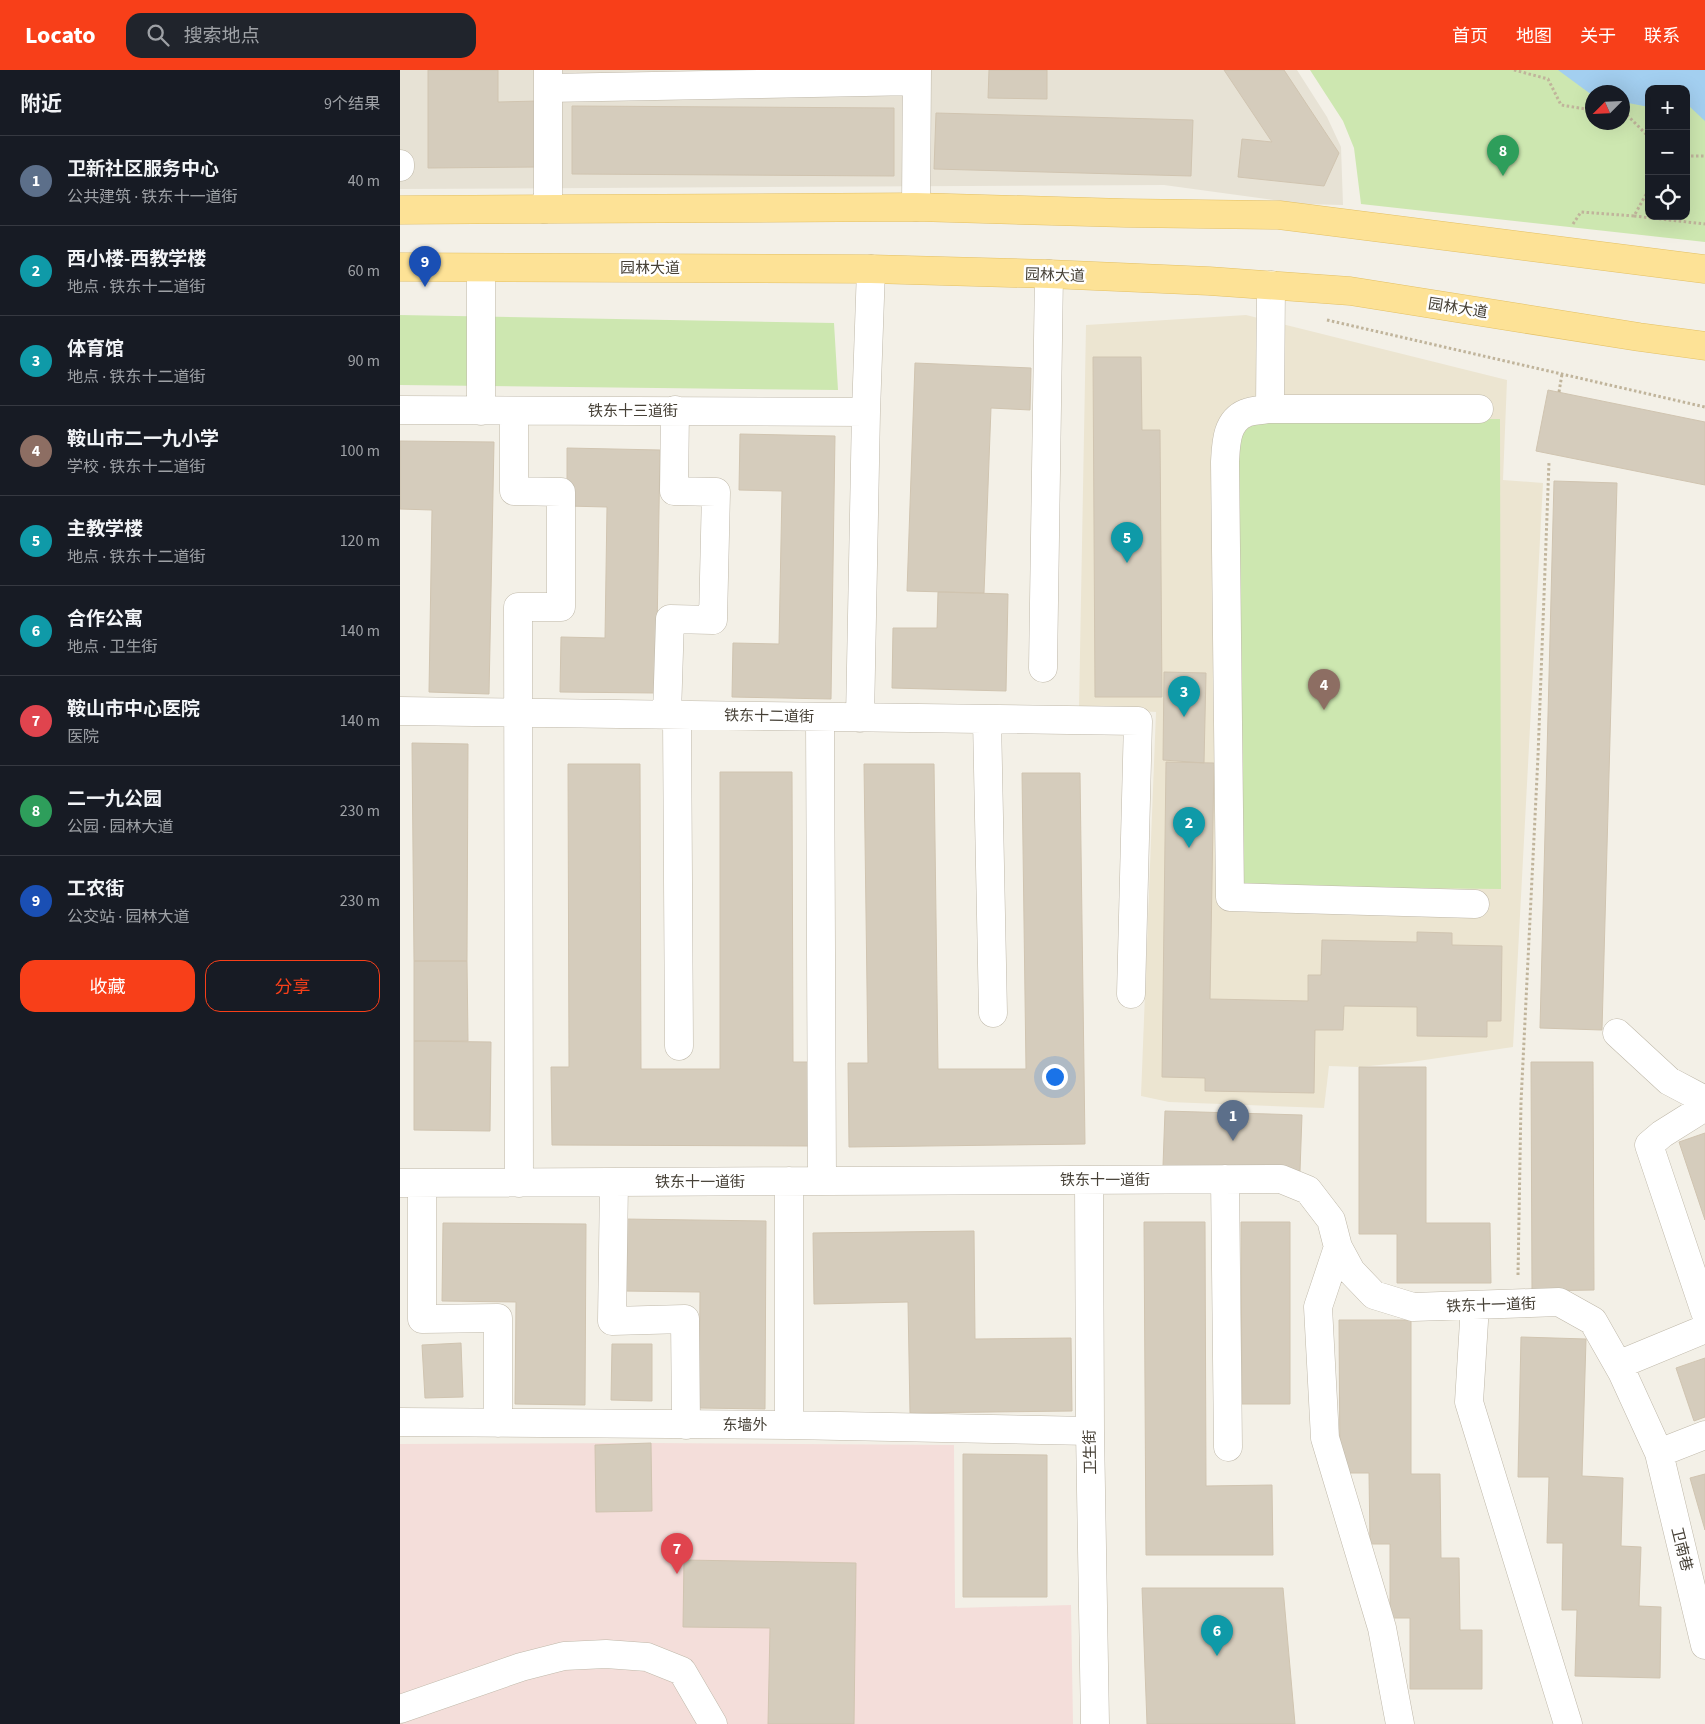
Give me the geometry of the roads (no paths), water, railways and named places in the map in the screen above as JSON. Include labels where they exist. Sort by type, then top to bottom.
[{"type":"main road","points":[[400,210],[916,207],[1279,215],[1705,269]]},
{"type":"main road","name":"园林大道","points":[[400,267],[871,269],[1208,281],[1350,291],[1639,338],[1705,346]]},
{"type":"street","points":[[544,209],[548,195],[548,79],[916,75],[916,207]]},
{"type":"street","points":[[481,268],[481,411]]},
{"type":"street","points":[[860,718],[871,269]]},
{"type":"street","points":[[1043,668],[1049,274]]},
{"type":"street","points":[[1270,409],[1271,285]]},
{"type":"street","points":[[1475,904],[1230,898],[1225,462],[1227,436],[1235,420],[1246,412],[1270,409],[1479,409]]},
{"type":"street","name":"铁东十三道街","points":[[400,410],[514,412],[675,410],[866,412]]},
{"type":"street","points":[[675,410],[674,491],[716,492],[713,620],[670,619],[679,1046]]},
{"type":"street","points":[[514,412],[514,491],[561,492],[561,607],[518,607],[519,1182]]},
{"type":"street","name":"铁东十二道街","points":[[400,711],[1138,721],[1131,994]]},
{"type":"street","points":[[820,717],[822,1181]]},
{"type":"street","points":[[987,719],[993,1013]]},
{"type":"street","points":[[1618,1033],[1669,1081],[1705,1100]]},
{"type":"street","points":[[1705,1107],[1662,1134],[1649,1145],[1705,1312]]},
{"type":"street","points":[[1225,1179],[1228,1448]]},
{"type":"street","name":"铁东十一道街","points":[[411,1183],[1281,1179],[1308,1190],[1331,1220],[1338,1247],[1351,1271],[1374,1294],[1413,1307],[1559,1302],[1593,1321],[1618,1365],[1658,1453]]},
{"type":"street","name":"卫生街","points":[[1089,1180],[1090,1431],[1095,1724]]},
{"type":"street","points":[[789,1181],[789,1425]]},
{"type":"street","points":[[614,1182],[612,1321],[685,1319],[686,1424]]},
{"type":"street","points":[[411,1183],[422,1318],[498,1318],[498,1423]]},
{"type":"street","points":[[1338,1247],[1318,1307],[1325,1438],[1382,1628],[1400,1724]]},
{"type":"street","points":[[1475,1306],[1469,1402],[1568,1724]]},
{"type":"street","points":[[1618,1365],[1705,1329]]},
{"type":"street","name":"东墙外","points":[[400,1422],[789,1425],[1090,1431]]},
{"type":"street","points":[[1658,1453],[1705,1435]]},
{"type":"street","name":"卫南巷","points":[[1658,1453],[1705,1645]]},
{"type":"street","points":[[400,1709],[521,1667],[564,1656],[606,1654],[646,1657],[682,1671],[713,1724]]},
{"type":"water","points":[[1558,70],[1705,70],[1705,121],[1690,107],[1690,85],[1645,85],[1645,106],[1630,103],[1630,85],[1585,85],[1585,90]]},
{"type":"place","name":"二一九公园","points":[[1503,176]]},
{"type":"place","name":"工农街","points":[[425,287]]},
{"type":"place","name":"主教学楼","points":[[1127,563]]},
{"type":"place","name":"鞍山市二一九小学","points":[[1324,710]]},
{"type":"place","name":"体育馆","points":[[1184,717]]},
{"type":"place","name":"西小楼-西教学楼","points":[[1189,848]]},
{"type":"place","name":"卫新社区服务中心","points":[[1233,1141]]},
{"type":"place","name":"鞍山市中心医院","points":[[677,1574]]},
{"type":"place","name":"合作公寓","points":[[1217,1656]]}]
